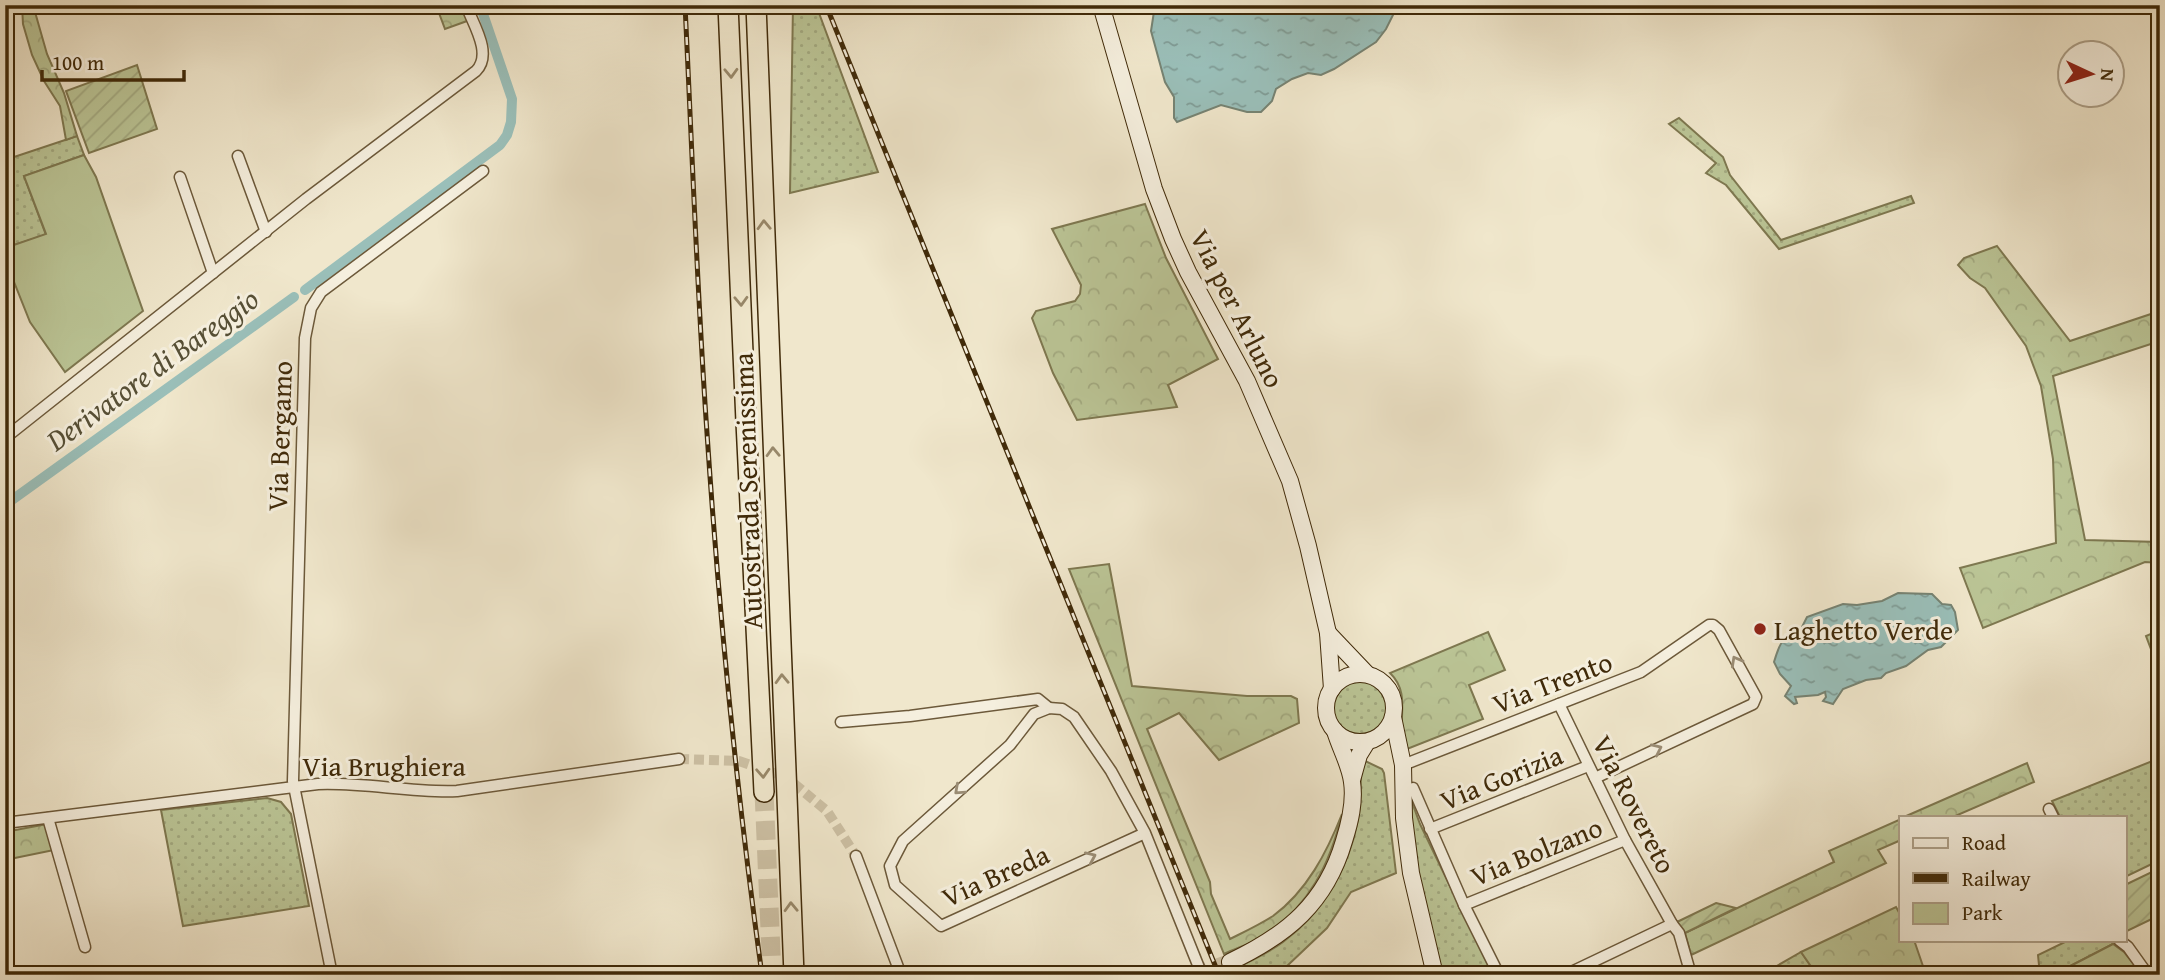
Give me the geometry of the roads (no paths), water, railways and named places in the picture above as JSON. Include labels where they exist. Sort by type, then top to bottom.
[{"type":"highway","name":"Autostrada Serenissima","points":[[728,5],[764,792]]},
{"type":"highway","name":"Autostrada Serenissima","points":[[756,5],[794,975]]},
{"type":"street","points":[[5,438],[310,197],[480,67],[483,50],[466,5]]},
{"type":"street","name":"Via per Arluno","points":[[1101,5],[1154,189],[1172,239],[1247,382],[1290,481],[1328,633],[1332,689],[1326,702],[1328,721],[1335,731],[1352,780]]},
{"type":"street","points":[[239,156],[266,232]]},
{"type":"street","name":"Via Bergamo","points":[[332,975],[293,786],[301,449],[308,317],[321,292],[483,171]]},
{"type":"street","points":[[180,177],[214,273]]},
{"type":"street","name":"Via Trento","points":[[1403,765],[1641,671],[1709,625],[1713,625],[1719,630],[1756,696],[1754,704],[1595,778]]},
{"type":"street","points":[[1328,633],[1367,674],[1384,683],[1391,693],[1403,765],[1404,818],[1411,873],[1435,975]]},
{"type":"street","points":[[1332,689],[1339,680],[1349,675],[1367,674]]},
{"type":"street","points":[[841,722],[1038,699],[1049,708],[1062,709],[1074,717],[1111,771],[1145,833],[1202,975]]},
{"type":"street","name":"Via Rovereto","points":[[1559,704],[1625,840],[1671,924],[1679,933],[1691,975]]},
{"type":"street","name":"Via Breda","points":[[1049,708],[1034,714],[1010,745],[903,841],[890,866],[895,885],[941,926],[1145,833]]},
{"type":"street","points":[[1230,962],[1265,944],[1290,926],[1321,892],[1336,864],[1347,832],[1353,797],[1352,780],[1359,755],[1369,741],[1384,732],[1393,717]]},
{"type":"street","points":[[1335,731],[1355,742],[1382,744],[1392,751],[1403,765]]},
{"type":"street","name":"Via Brughiera","points":[[5,823],[293,786],[341,783],[433,792],[457,791],[679,760]]},
{"type":"street","name":"Via Gorizia","points":[[1430,830],[1588,766]]},
{"type":"street","points":[[1413,788],[1464,905],[1499,975]]},
{"type":"street","points":[[48,818],[85,947]]},
{"type":"street","name":"Via Bolzano","points":[[1464,905],[1625,840]]},
{"type":"street","points":[[856,856],[901,975]]},
{"type":"street","points":[[1565,975],[1671,924]]},
{"type":"street","points":[[2122,942],[2148,975]]},
{"type":"water","points":[[1155,5],[1398,5],[1376,42],[1321,75],[1308,73],[1292,79],[1276,89],[1272,101],[1261,112],[1247,112],[1221,105],[1177,122],[1174,118],[1174,97],[1165,82],[1151,31]]},
{"type":"water","name":"Laghetto Verde","points":[[1898,593],[1932,594],[1942,604],[1951,605],[1958,630],[1941,647],[1928,650],[1906,666],[1886,673],[1881,678],[1866,680],[1843,689],[1833,704],[1823,701],[1825,692],[1795,697],[1797,703],[1794,704],[1785,696],[1791,686],[1774,662],[1782,642],[1800,631],[1807,617],[1843,604],[1882,601]]},
{"type":"waterway","name":"Derivatore di Bareggio","points":[[305,290],[500,145],[507,135],[511,122],[512,99],[480,5]]},
{"type":"waterway","name":"Derivatore di Bareggio","points":[[5,505],[294,297]]},
{"type":"tunnel","points":[[679,759],[739,761],[786,777],[827,811],[856,856]]},
{"type":"tunnel","points":[[764,792],[772,975]]},
{"type":"tunnel","points":[[1192,975],[1230,962]]},
{"type":"railway","points":[[685,5],[700,326],[717,569],[737,772],[762,975]]},
{"type":"railway","points":[[826,5],[1219,975]]},
{"type":"place","name":"Laghetto Verde","points":[[1760,629]]}]
